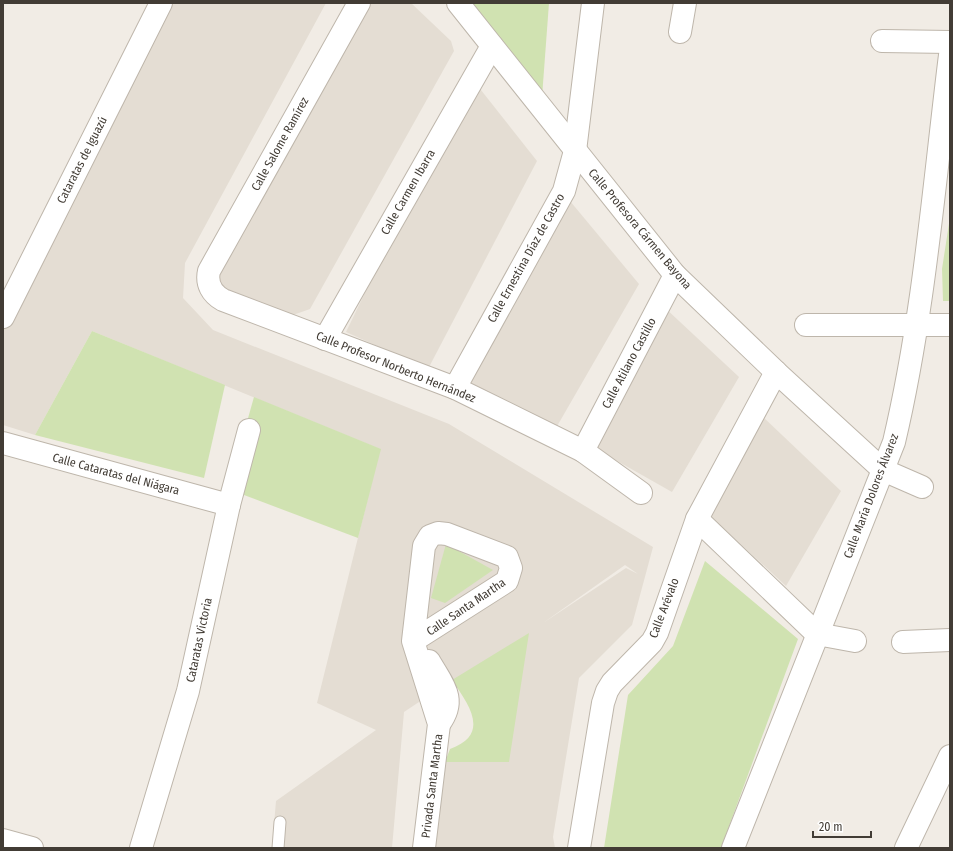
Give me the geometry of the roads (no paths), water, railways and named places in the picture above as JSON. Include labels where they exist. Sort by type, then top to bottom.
[{"type":"street","name":"Cataratas de Iguazú","points":[[3,316],[161,3]]},
{"type":"street","name":"Calle Salome Ramírez","points":[[210,286],[208,280],[209,271],[359,3]]},
{"type":"street","name":"Calle Profesora Cármen Bayona","points":[[458,3],[575,152],[676,275],[776,372],[883,470],[922,487]]},
{"type":"street","name":"Calle Ernestina Díaz de Castro","points":[[455,388],[564,191],[575,152],[593,3]]},
{"type":"street","points":[[680,32],[685,3]]},
{"type":"street","points":[[882,41],[950,42]]},
{"type":"street","name":"Calle Carmen Ibarra","points":[[325,339],[492,46]]},
{"type":"street","name":"Calle María Dolores Álvarez","points":[[733,848],[816,634],[894,442],[903,405],[917,325],[950,55]]},
{"type":"street","name":"Calle Atilano Castillo","points":[[584,451],[676,275]]},
{"type":"street","name":"Calle Profesor Norberto Hernández","points":[[210,286],[217,297],[223,300],[455,388],[584,451],[641,493]]},
{"type":"street","points":[[806,325],[950,325]]},
{"type":"street","name":"Calle Arévalo","points":[[579,848],[603,703],[607,691],[652,642],[657,633],[697,519],[776,372]]},
{"type":"street","name":"Cataratas Victoria","points":[[141,848],[188,692],[229,505],[249,430]]},
{"type":"street","name":"Calle Cataratas del Niágara","points":[[3,443],[229,505]]},
{"type":"street","points":[[697,519],[816,634],[855,641]]},
{"type":"street","name":"Calle Santa Martha","points":[[415,640],[507,581],[512,568],[507,557],[447,534],[438,533],[430,536],[424,546],[415,640],[447,693],[448,709],[439,724]]},
{"type":"street","points":[[902,642],[950,640]]},
{"type":"street","name":"Privada Santa Martha","points":[[424,848],[439,724]]},
{"type":"street","points":[[906,848],[950,756]]},
{"type":"street","points":[[3,840],[32,848]]},
{"type":"lane","points":[[278,848],[280,822]]}]
